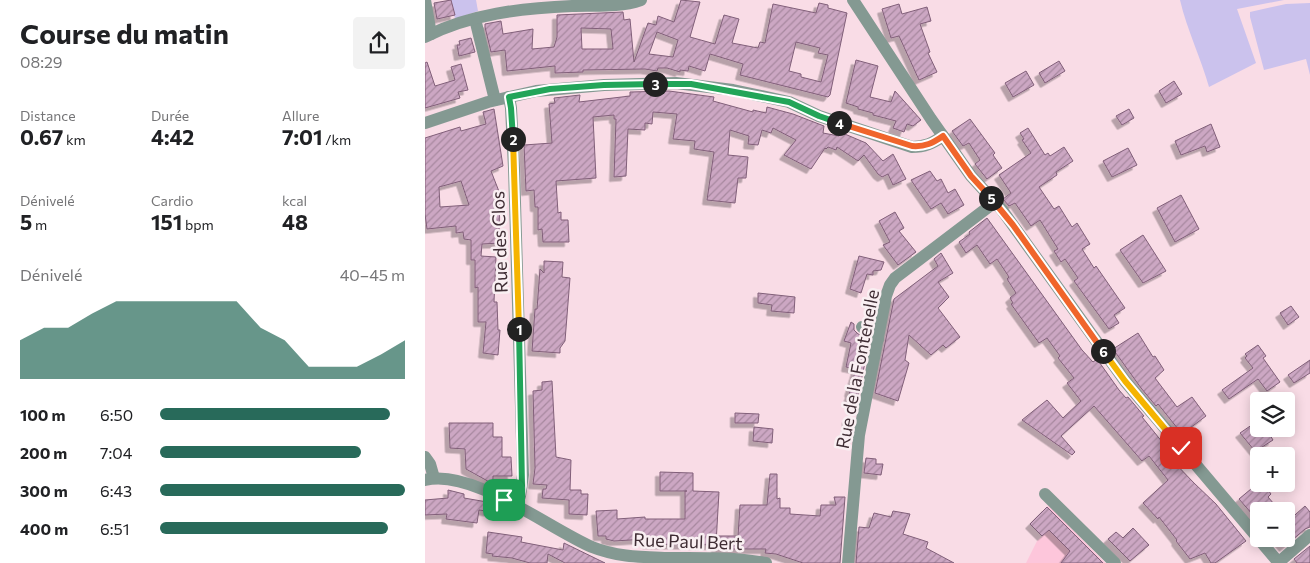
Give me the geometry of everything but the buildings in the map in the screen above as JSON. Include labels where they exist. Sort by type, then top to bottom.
[{"type":"street","points":[[425,0],[428,35],[475,18],[497,13],[549,7],[618,6],[641,0]]},
{"type":"street","points":[[853,0],[971,176],[1013,225],[1125,381],[1277,560]]},
{"type":"street","points":[[475,18],[495,100]]},
{"type":"street","points":[[425,123],[495,100],[550,89],[676,83],[691,84],[789,102],[826,119],[912,146],[921,147],[933,143],[943,136]]},
{"type":"street","name":"Rue des Clos","points":[[509,97],[514,168],[523,475],[520,496],[515,505]]},
{"type":"street","name":"Rue de la Fontenelle","points":[[848,563],[859,436],[886,296],[890,285],[895,278],[995,202]]},
{"type":"street","points":[[862,327],[878,339]]},
{"type":"street","points":[[425,457],[430,464],[429,479]]},
{"type":"street","name":"Rue Paul Bert","points":[[429,479],[457,481],[473,485],[515,505],[579,541],[609,553],[626,557],[728,559],[766,563]]},
{"type":"street","points":[[1045,494],[1115,563]]},
{"type":"street","points":[[1261,563],[1277,560],[1310,535]]},
{"type":"shaded area","points":[[451,0],[476,0],[478,11],[455,19]]},
{"type":"shaded area","points":[[1180,0],[1284,0],[1237,9],[1256,63],[1209,87]]},
{"type":"shaded area","points":[[1310,3],[1310,75],[1306,59],[1264,70],[1250,12],[1286,4]]},
{"type":"shaded area","points":[[1049,505],[1105,563],[1026,563],[1037,541],[1042,536],[1030,524]]},
{"type":"route","points":[[504,500],[515,505],[520,496],[523,475],[514,168],[509,97],[550,89],[624,84],[691,84],[789,102],[819,116],[912,146],[921,147],[933,143],[943,136],[971,176],[1002,210],[1125,381],[1181,448]]}]
